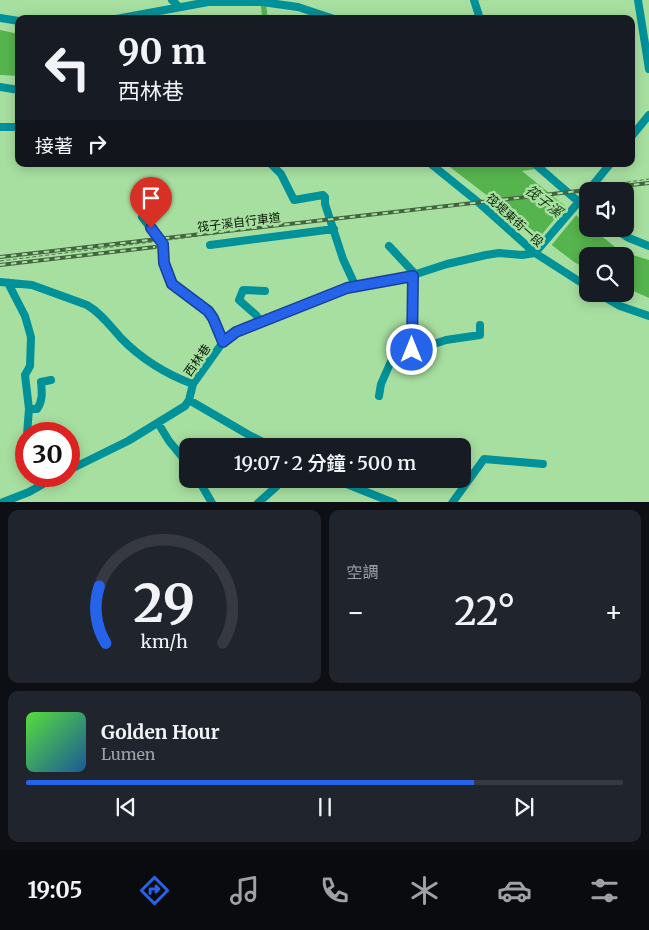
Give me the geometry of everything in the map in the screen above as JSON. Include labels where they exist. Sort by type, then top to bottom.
[{"type":"street","points":[[172,0],[179,7]]},
{"type":"street","points":[[474,0],[479,15]]},
{"type":"street","points":[[638,0],[645,22],[649,69]]},
{"type":"street","points":[[137,15],[208,2],[262,1],[298,7],[322,15]]},
{"type":"street","points":[[0,18],[15,20]]},
{"type":"street","points":[[0,88],[15,90]]},
{"type":"street","points":[[635,132],[649,115]]},
{"type":"street","points":[[0,127],[15,127]]},
{"type":"street","points":[[274,167],[281,174],[294,200],[323,195],[325,197],[325,204],[330,219],[355,286]]},
{"type":"street","name":"筏堤東街一段","points":[[435,167],[536,251],[579,281]]},
{"type":"street","points":[[536,251],[577,204],[538,167]]},
{"type":"street","points":[[596,182],[608,167]]},
{"type":"street","points":[[142,217],[163,244],[164,263],[172,284],[208,311],[223,342]]},
{"type":"street","points":[[210,245],[334,230]]},
{"type":"street","points":[[627,237],[649,246]]},
{"type":"street","points":[[389,246],[415,275],[412,350]]},
{"type":"street","name":"西林巷","points":[[189,400],[193,384],[223,342],[236,332],[306,303],[355,286],[415,275],[447,264],[486,255],[499,253],[522,256],[536,251]]},
{"type":"street","points":[[4,283],[32,284],[94,308],[125,342],[142,356],[176,377],[193,384]]},
{"type":"street","points":[[4,283],[27,321],[31,337],[30,366],[25,375],[29,409],[28,422]]},
{"type":"street","points":[[261,322],[239,300],[243,290],[265,292]]},
{"type":"street","points":[[613,302],[649,316]]},
{"type":"street","points":[[379,396],[381,384],[390,360],[397,355],[446,340],[480,335],[480,325]]},
{"type":"street","points":[[29,409],[37,409],[42,394],[41,382],[50,380]]},
{"type":"street","points":[[80,465],[128,441],[185,406],[189,400],[253,438]]},
{"type":"street","points":[[158,423],[179,453]]},
{"type":"street","points":[[452,502],[484,459],[543,464]]},
{"type":"street","points":[[1,502],[28,492],[34,487]]},
{"type":"street","points":[[203,488],[212,502]]},
{"type":"street","points":[[258,502],[275,488]]},
{"type":"street","points":[[357,488],[394,502]]},
{"type":"path","points":[[633,182],[649,179]]},
{"type":"path","name":"筏子溪自行車道","points":[[167,240],[478,202]]},
{"type":"path","points":[[0,261],[157,241]]},
{"type":"water","points":[[0,30],[15,33],[15,76],[0,75]]},
{"type":"water","name":"筏子溪","points":[[450,167],[548,167],[522,171],[579,217],[579,237],[603,237],[615,247],[579,247],[579,265]]},
{"type":"water","points":[[634,255],[649,260],[649,298],[634,291]]},
{"type":"pier","points":[[567,204],[578,213],[550,247],[539,238]]},
{"type":"waterway","points":[[263,0],[265,15]]},
{"type":"railway","points":[[0,257],[649,183]]},
{"type":"railway","points":[[0,265],[155,247]]},
{"type":"route","points":[[151,228],[163,244],[164,263],[172,284],[208,311],[223,342],[227,337],[236,332],[347,288],[413,276],[412,350]]}]
